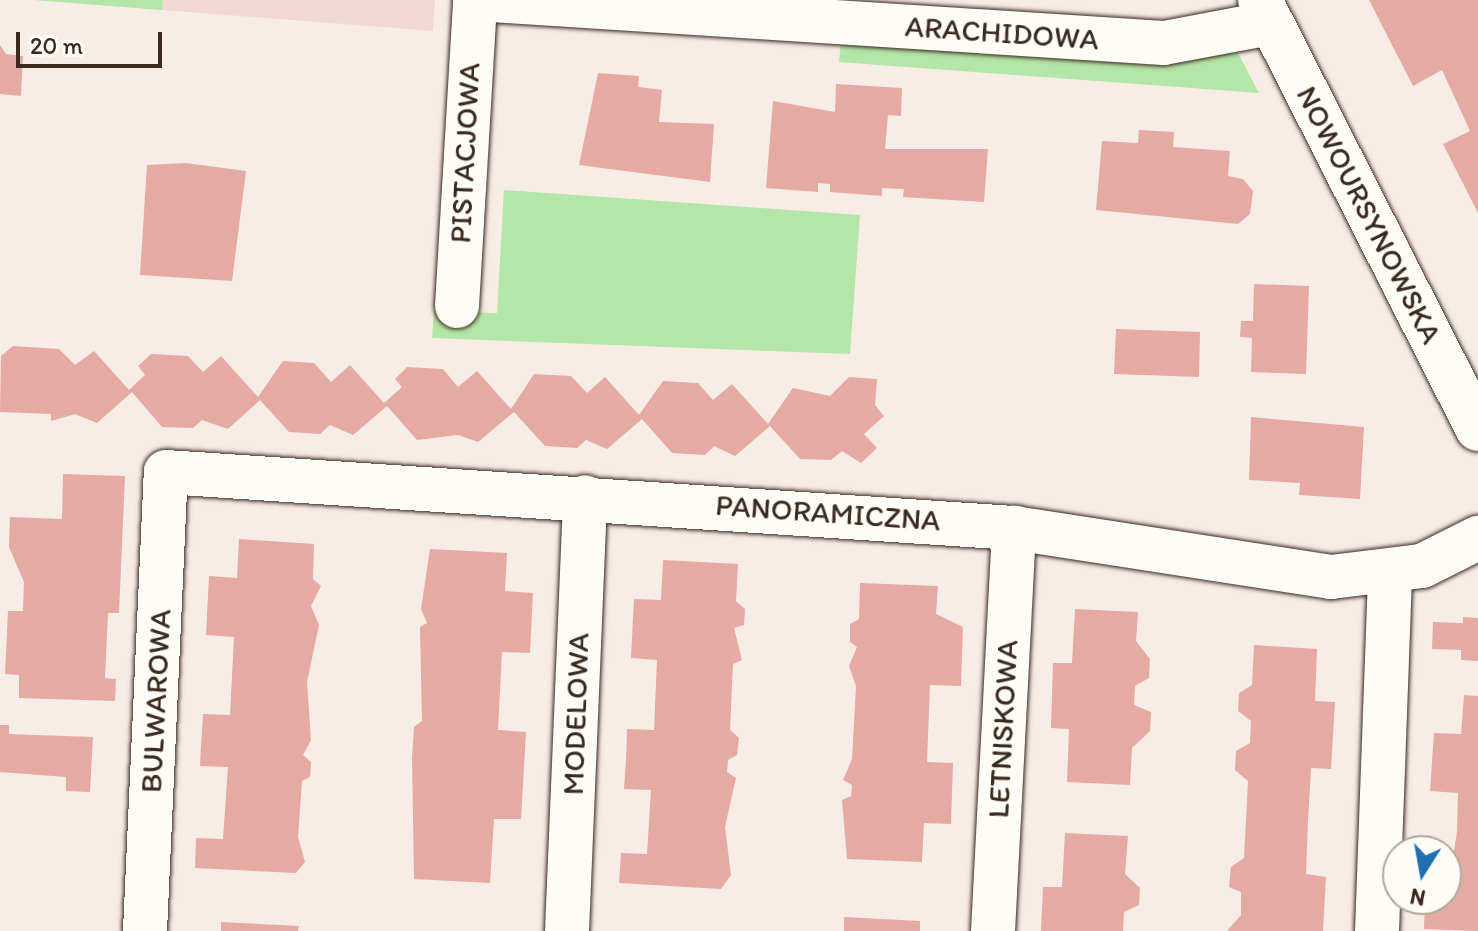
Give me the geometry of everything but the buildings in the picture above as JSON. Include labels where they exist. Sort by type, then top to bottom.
[{"type":"street","name":"PISTACJOWA","points":[[457,306],[475,0]]},
{"type":"street","name":"ARACHIDOWA","points":[[492,0],[1164,43],[1265,11]]},
{"type":"street","name":"NOWOURSYNOWSKA","points":[[1265,11],[1478,429]]},
{"type":"street","name":"PANORAMICZNA","points":[[166,472],[585,497],[1014,528],[1331,577],[1390,573],[1422,566],[1478,538]]},
{"type":"street","name":"BULWAROWA","points":[[145,931],[166,472]]},
{"type":"street","name":"MODELOWA","points":[[567,931],[585,497]]},
{"type":"street","name":"LETNISKOWA","points":[[993,931],[1014,528]]},
{"type":"street","points":[[1377,931],[1390,573]]},
{"type":"shaded area","points":[[35,0],[435,0],[433,31]]},
{"type":"green space","points":[[35,0],[163,0],[162,10]]},
{"type":"green space","points":[[841,40],[1147,65],[1237,51],[1259,93],[839,62]]},
{"type":"green space","points":[[504,190],[860,215],[850,354],[432,338],[434,311],[497,313]]}]
